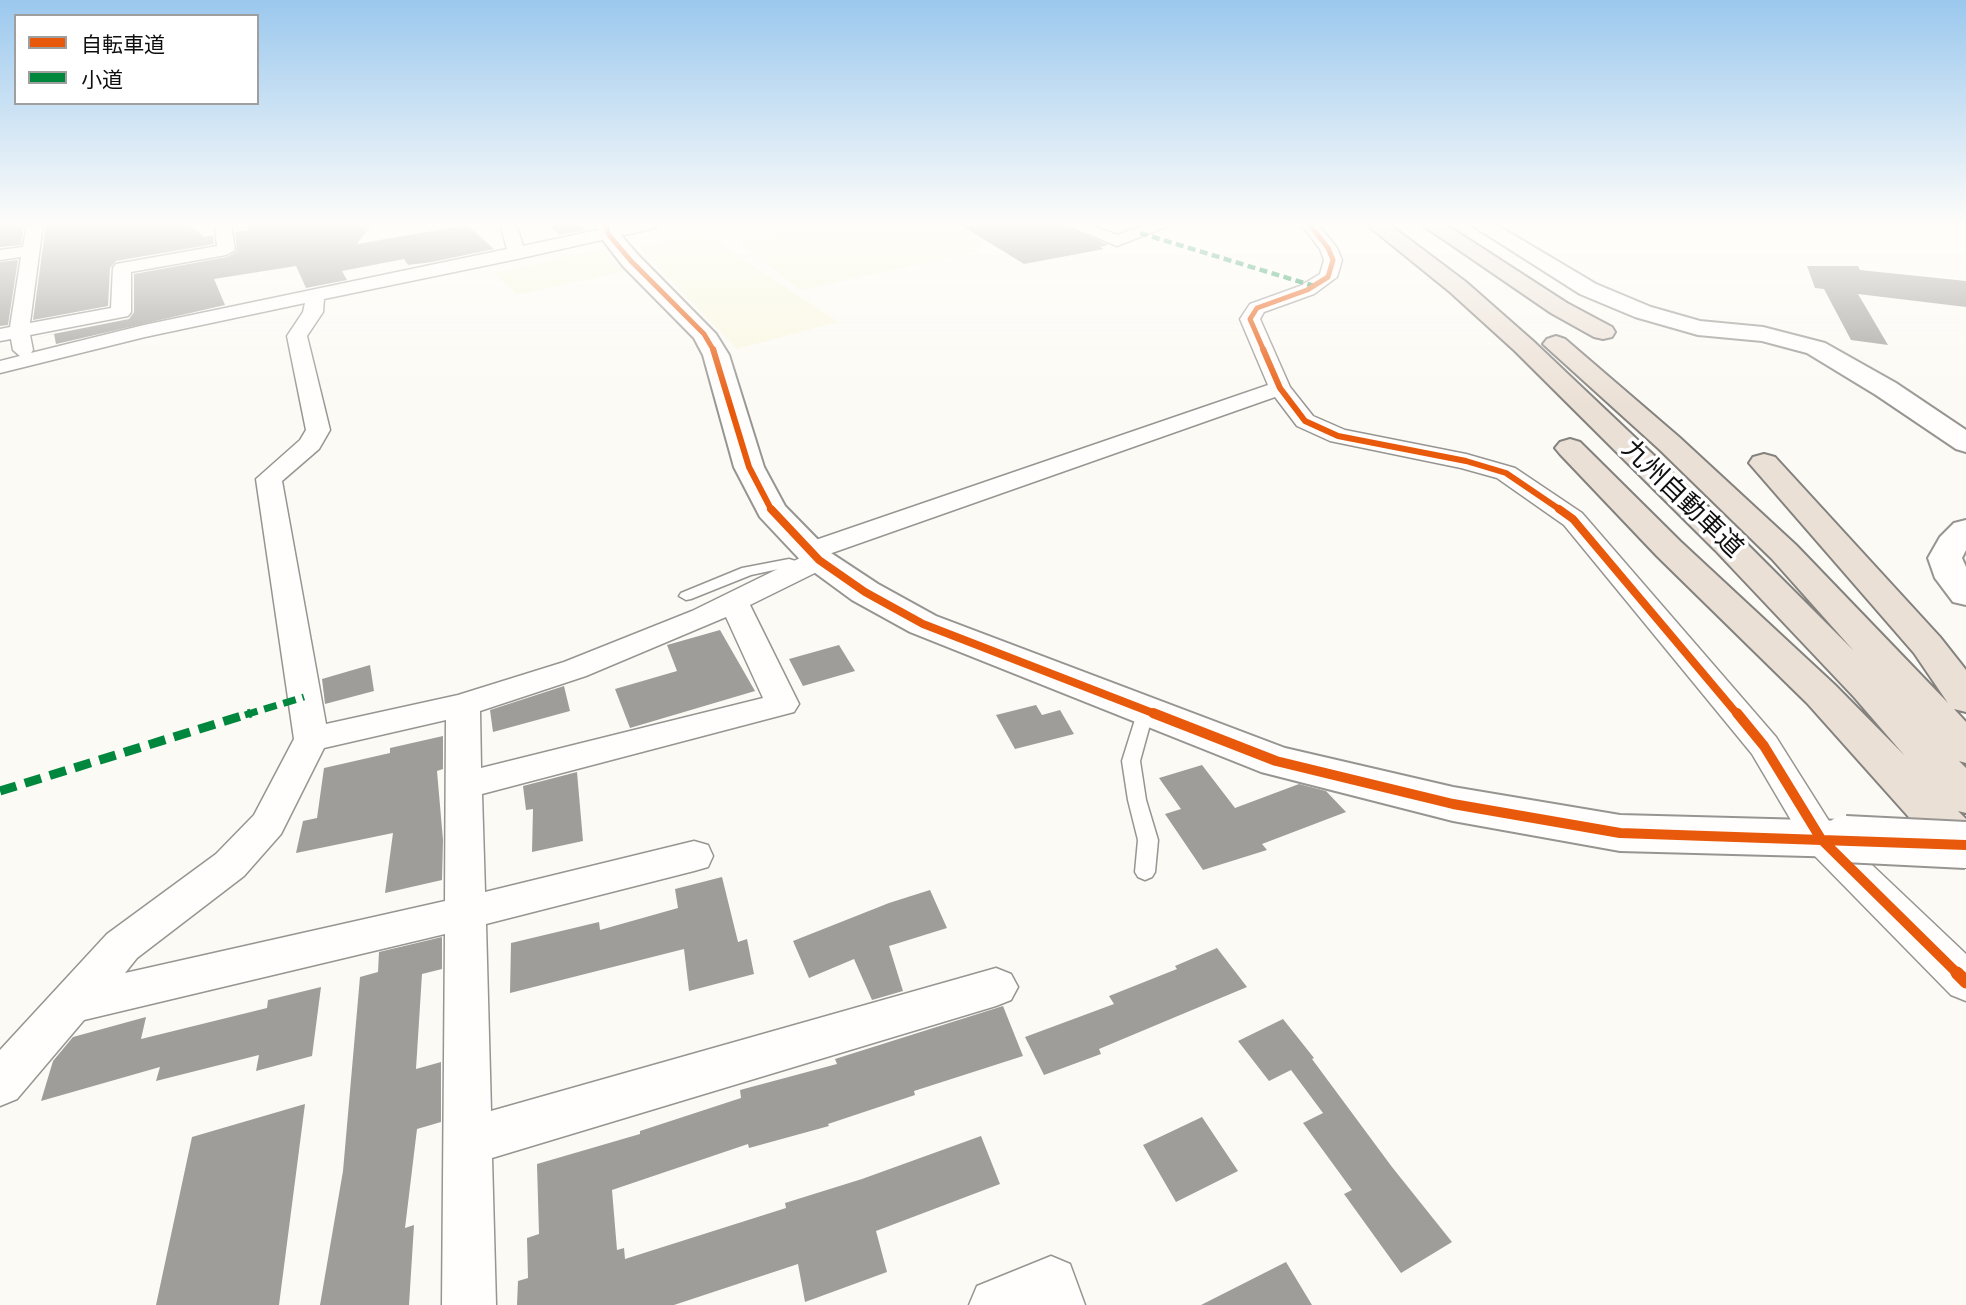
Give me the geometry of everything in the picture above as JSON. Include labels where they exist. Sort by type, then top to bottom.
[{"type":"highway","name":"九州自動車道","points":[[1454,285],[1524,346],[1717,533],[1868,688],[1966,797]]},
{"type":"highway","name":"九州自動車道","points":[[1483,285],[1575,359],[1784,552],[1966,748]]},
{"type":"highway","points":[[1523,285],[1602,332]]},
{"type":"highway","points":[[1570,449],[1821,694],[1966,847]]},
{"type":"highway","points":[[1764,463],[1927,645],[1966,699]]},
{"type":"street","points":[[17,285],[9,333],[26,362]]},
{"type":"street","points":[[9,333],[121,312],[122,285]]},
{"type":"street","points":[[0,367],[145,331],[368,285]]},
{"type":"street","points":[[655,285],[704,334],[716,355],[757,486],[771,510],[811,560],[923,624],[1276,761],[1453,804],[1620,834],[1833,839],[1966,847]]},
{"type":"street","points":[[1315,285],[1257,308],[1250,319],[1280,388],[1305,421],[1338,436],[1466,461],[1506,473],[1573,519],[1764,746],[1833,839],[1966,982]]},
{"type":"street","points":[[1581,285],[1643,312],[1698,328],[1763,334],[1815,348],[1886,389],[1966,443]]},
{"type":"street","points":[[0,1084],[122,946],[230,865],[268,824],[311,739],[268,480],[310,444],[318,430],[297,336],[313,313],[314,296]]},
{"type":"street","points":[[311,739],[463,705],[575,669],[703,617],[811,560],[1280,388]]},
{"type":"street","points":[[1966,530],[1952,544],[1945,558],[1953,579],[1966,594]]},
{"type":"street","points":[[464,786],[782,704],[734,602]]},
{"type":"street","points":[[463,705],[469,1305]]},
{"type":"street","points":[[71,1004],[465,913],[694,856]]},
{"type":"street","points":[[468,1141],[996,987]]},
{"type":"street","points":[[996,1305],[1051,1283],[1058,1305]]},
{"type":"lane","points":[[686,596],[758,569],[811,560]]},
{"type":"lane","points":[[1145,872],[1148,840],[1137,800],[1131,761],[1146,710]]},
{"type":"shaded area","points":[[506,285],[563,285],[517,295]]},
{"type":"shaded area","points":[[675,285],[783,285],[838,322],[737,349]]},
{"type":"shaded area","points":[[793,285],[824,285],[800,290]]},
{"type":"building","points":[[0,285],[14,285],[8,325],[0,326]]},
{"type":"building","points":[[38,285],[109,285],[108,306],[33,320]]},
{"type":"building","points":[[134,285],[216,285],[225,305],[56,344],[54,334],[33,338],[129,319],[134,312]]},
{"type":"building","points":[[1814,285],[1966,285],[1966,307],[1858,294],[1888,345],[1851,340],[1824,289],[1815,288]]},
{"type":"building","points":[[720,630],[755,691],[630,728],[615,689],[677,671],[667,645]]},
{"type":"building","points":[[839,645],[855,671],[803,686],[789,659]]},
{"type":"building","points":[[370,665],[374,691],[325,704],[322,679]]},
{"type":"building","points":[[564,686],[570,711],[493,732],[490,710]]},
{"type":"building","points":[[1036,705],[1042,715],[1060,710],[1074,734],[1015,749],[996,715]]},
{"type":"building","points":[[443,736],[443,769],[437,771],[443,840],[442,880],[385,893],[393,833],[296,853],[303,821],[317,818],[324,768],[390,753],[390,748]]},
{"type":"building","points":[[1202,765],[1235,808],[1299,784],[1326,791],[1346,812],[1262,844],[1267,850],[1203,870],[1165,814],[1181,809],[1159,778]]},
{"type":"building","points":[[577,772],[583,841],[532,852],[533,809],[526,810],[523,786]]},
{"type":"building","points":[[722,877],[738,942],[747,939],[754,974],[689,991],[684,949],[510,993],[511,943],[599,922],[600,930],[678,908],[675,889]]},
{"type":"building","points":[[930,890],[947,928],[889,946],[903,991],[872,1000],[854,959],[809,978],[793,941],[889,903]]},
{"type":"building","points":[[442,937],[442,969],[422,974],[416,1069],[441,1062],[441,1122],[417,1129],[405,1228],[414,1225],[409,1305],[320,1305],[343,1171],[360,977],[378,972],[379,952]]},
{"type":"building","points":[[1217,948],[1247,987],[1099,1049],[1101,1054],[1044,1075],[1025,1037],[1114,1004],[1109,996],[1177,969],[1175,966]]},
{"type":"building","points":[[321,987],[312,1056],[256,1071],[259,1055],[156,1081],[160,1067],[41,1101],[53,1061],[73,1037],[146,1017],[141,1039],[267,1008],[268,1000]]},
{"type":"building","points":[[1003,1006],[1023,1056],[914,1091],[915,1095],[828,1124],[829,1126],[749,1148],[748,1144],[612,1190],[617,1250],[624,1248],[625,1259],[786,1208],[785,1203],[862,1179],[981,1136],[1000,1184],[876,1231],[887,1272],[805,1302],[798,1264],[674,1305],[517,1305],[518,1281],[528,1278],[527,1238],[539,1234],[537,1164],[640,1134],[640,1131],[741,1098],[740,1090],[837,1064],[835,1059]]},
{"type":"building","points":[[1283,1019],[1392,1167],[1452,1242],[1401,1273],[1344,1194],[1352,1190],[1303,1123],[1323,1113],[1291,1070],[1269,1081],[1238,1041]]},
{"type":"building","points":[[305,1104],[279,1305],[156,1305],[192,1137]]},
{"type":"building","points":[[1202,1117],[1238,1171],[1176,1202],[1143,1145]]},
{"type":"building","points":[[1286,1262],[1312,1305],[1201,1305]]},
{"type":"marked path","points":[[0,791],[304,697]]},
{"type":"cycle path","points":[[655,285],[704,334],[716,355],[749,467],[771,510],[819,560],[865,592],[923,624],[1276,761],[1453,804],[1620,833],[1966,845]]},
{"type":"cycle path","points":[[1315,285],[1257,308],[1250,319],[1280,388],[1305,421],[1338,436],[1466,461],[1506,473],[1573,519],[1764,746],[1821,839],[1966,982]]}]
